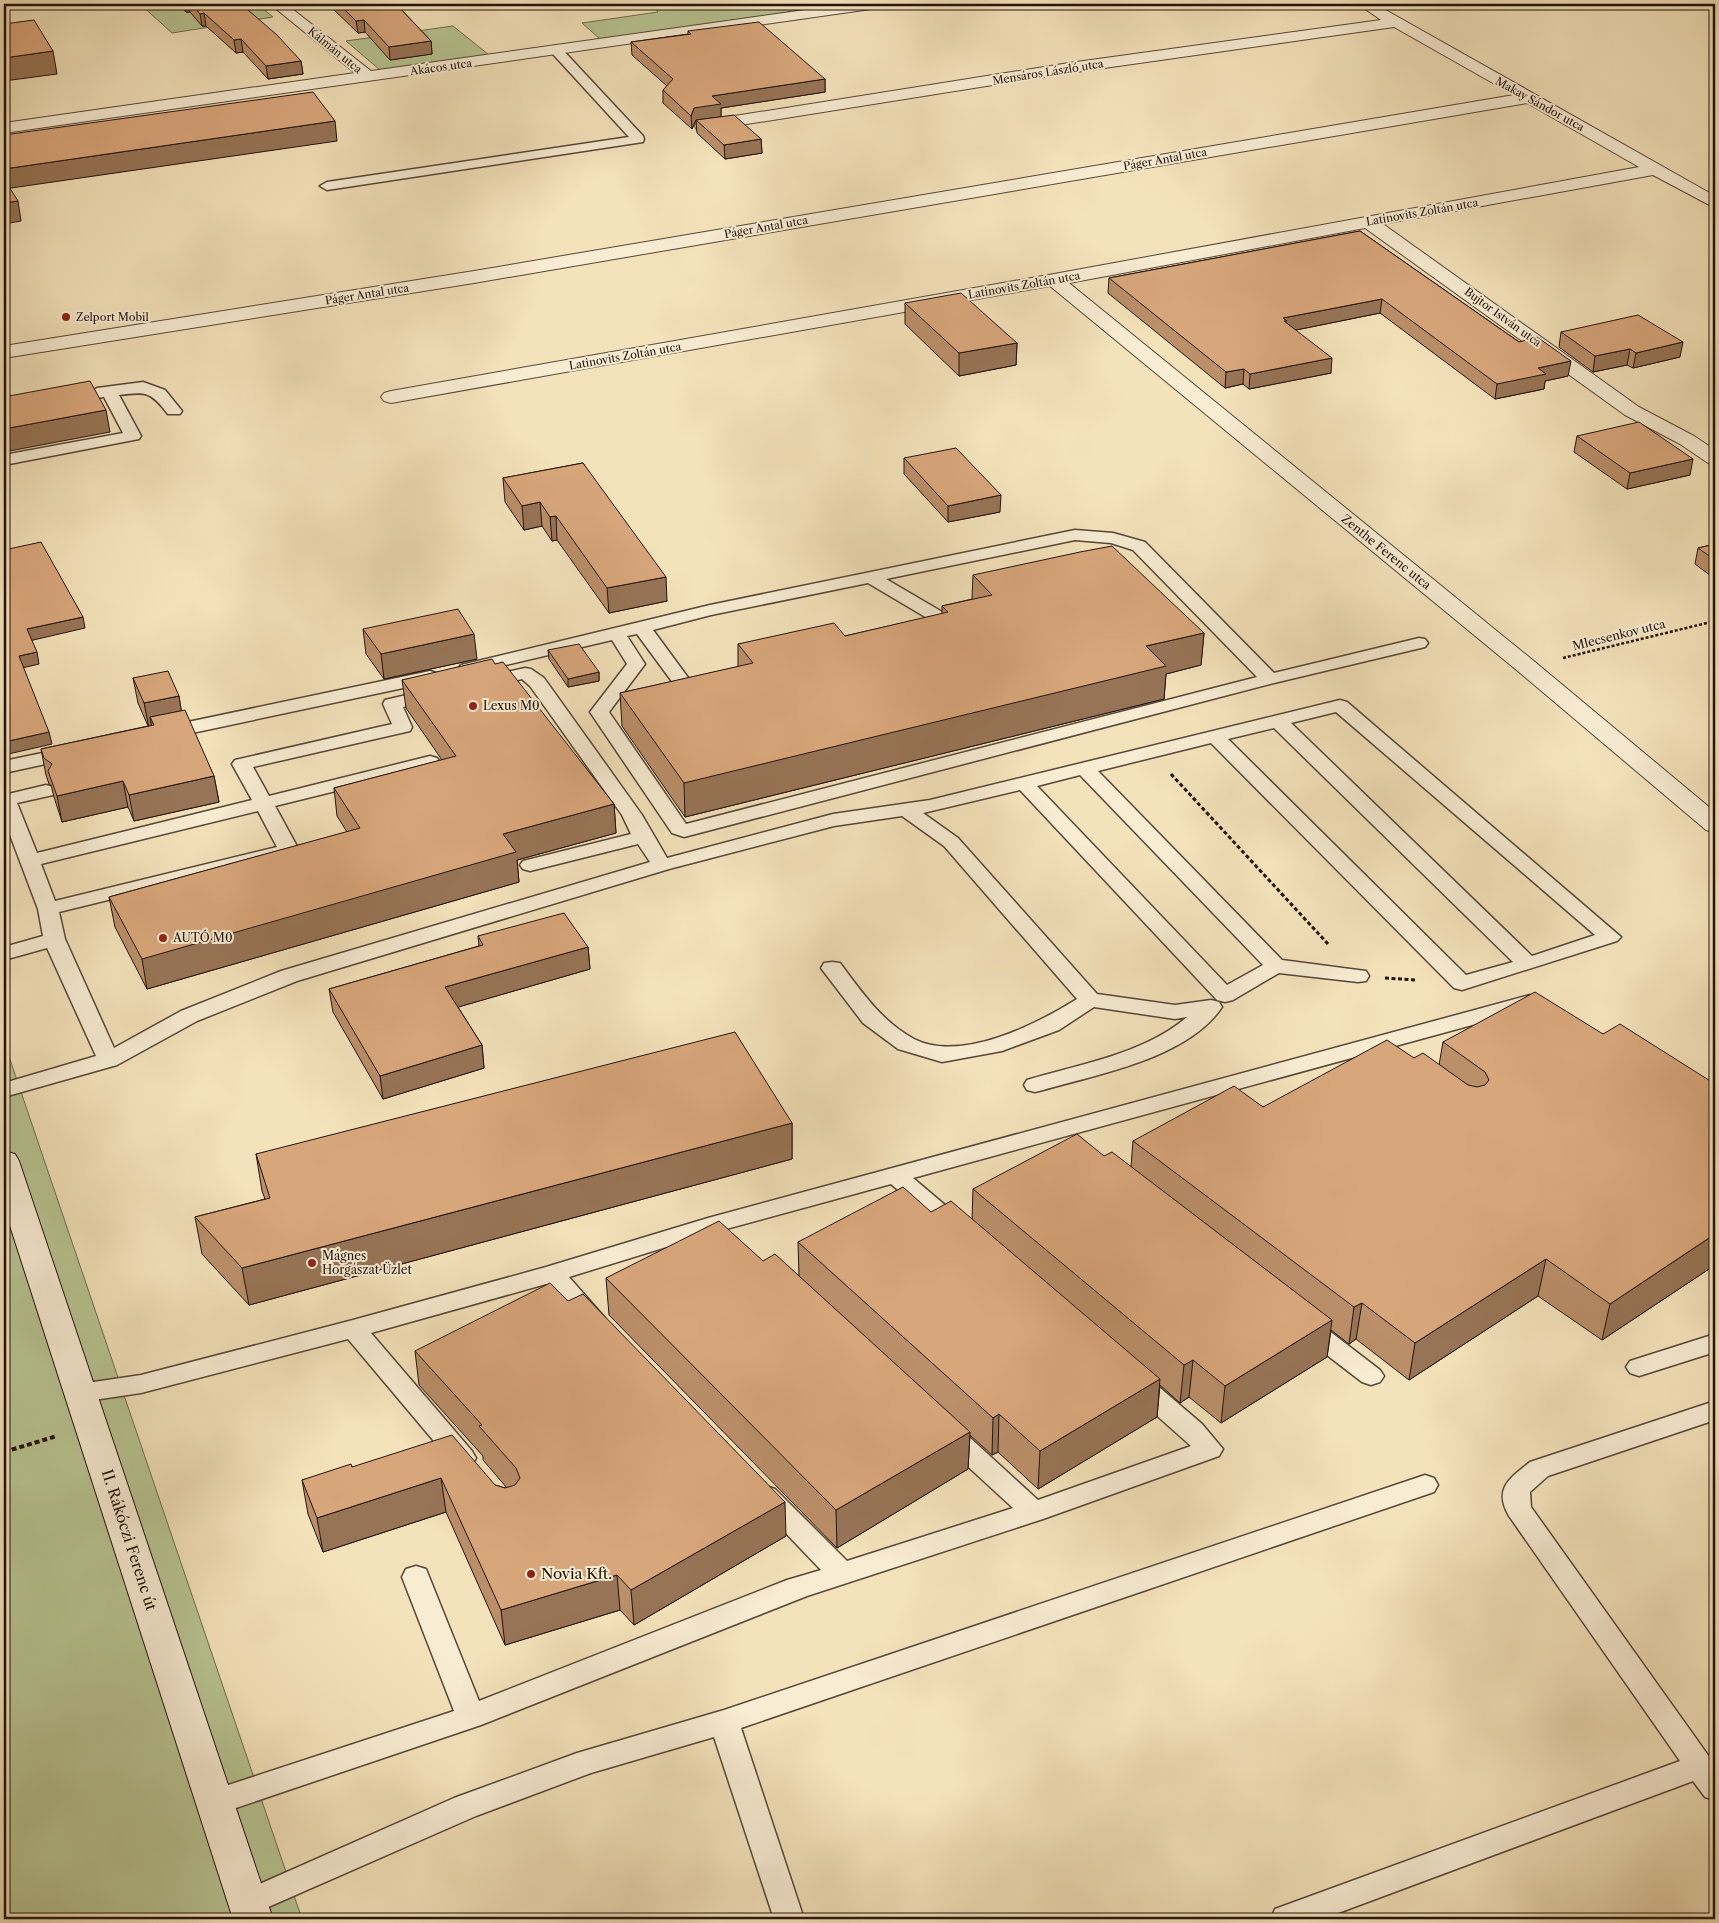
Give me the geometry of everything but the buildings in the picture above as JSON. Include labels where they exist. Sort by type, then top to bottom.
[{"type":"street","name":"Kálmán utca","points":[[277,4],[369,77]]},
{"type":"street","name":"Akácos utca","points":[[4,128],[878,4]]},
{"type":"street","name":"Makay Sándor utca","points":[[1365,4],[1715,203]]},
{"type":"street","name":"Mensáros László utca","points":[[700,127],[1069,68],[1396,22]]},
{"type":"street","name":"Páger Antal utca","points":[[4,352],[484,275],[1528,98]]},
{"type":"street","name":"Latinovits Zoltán utca","points":[[391,396],[1054,280],[1656,169]]},
{"type":"street","name":"Bujtor István utca","points":[[1368,222],[1456,283],[1632,411],[1687,440],[1715,459]]},
{"type":"street","name":"Zenthe Ferenc utca","points":[[1054,280],[1526,667],[1715,825]]},
{"type":"street","name":"II. Rákóczi Ferenc út","points":[[4,1161],[251,1911]]},
{"type":"lane","points":[[327,186],[638,139],[556,50]]},
{"type":"lane","points":[[80,396],[143,387],[160,393],[174,412]]},
{"type":"lane","points":[[4,460],[133,436],[109,391]]},
{"type":"lane","points":[[150,736],[540,653],[710,610],[1075,535],[1101,536],[1124,540],[1139,546],[1270,679]]},
{"type":"lane","points":[[872,578],[955,626]]},
{"type":"lane","points":[[642,628],[698,702]]},
{"type":"lane","points":[[617,634],[636,664],[599,712],[679,829],[684,831],[1270,679],[1419,643]]},
{"type":"lane","points":[[48,910],[288,850],[242,764],[403,727],[392,704],[525,673],[537,682],[632,815],[643,837],[662,865]]},
{"type":"lane","points":[[4,1090],[109,1060],[189,1016],[289,976],[662,865],[833,820],[930,806],[1340,706],[1610,937],[1462,983],[1215,737]]},
{"type":"lane","points":[[1278,721],[1528,964]]},
{"type":"lane","points":[[4,767],[92,748]]},
{"type":"lane","points":[[30,861],[430,762]]},
{"type":"lane","points":[[1084,768],[1276,966]]},
{"type":"lane","points":[[1024,783],[1218,1001]]},
{"type":"lane","points":[[46,791],[5,801],[48,910],[54,939],[109,1060]]},
{"type":"lane","points":[[905,809],[951,842],[1090,1000],[1175,1012],[1218,1001]]},
{"type":"lane","points":[[530,865],[643,837]]},
{"type":"lane","points":[[4,954],[54,939]]},
{"type":"lane","points":[[1034,1085],[1136,1055],[1184,1032],[1218,1001],[1276,966],[1358,976]]},
{"type":"lane","points":[[832,968],[871,1018],[906,1044],[942,1055],[994,1046],[1051,1026],[1090,1000]]},
{"type":"lane","points":[[80,1393],[141,1384],[353,1329],[551,1274],[720,1223],[1539,999],[1548,1004]]},
{"type":"lane","points":[[1374,1044],[1398,1062]]},
{"type":"lane","points":[[1054,1132],[1078,1150]]},
{"type":"lane","points":[[895,1175],[977,1246]]},
{"type":"lane","points":[[720,1223],[742,1243]]},
{"type":"lane","points":[[551,1274],[613,1338]]},
{"type":"lane","points":[[1291,1315],[1371,1376]]},
{"type":"lane","points":[[353,1329],[476,1473]]},
{"type":"lane","points":[[1639,1367],[1715,1343]]},
{"type":"lane","points":[[215,1802],[471,1717],[797,1588],[1034,1512],[1210,1449],[1193,1431],[1119,1367]]},
{"type":"lane","points":[[1286,1919],[1708,1777],[1518,1509],[1516,1488],[1539,1469],[1715,1410]]},
{"type":"lane","points":[[932,1418],[1034,1512]]},
{"type":"lane","points":[[751,1480],[841,1573]]},
{"type":"lane","points":[[251,1911],[465,1807],[588,1762],[724,1722],[1425,1485]]},
{"type":"lane","points":[[416,1577],[471,1717]]},
{"type":"lane","points":[[724,1722],[789,1919]]},
{"type":"path","name":"Mlecsenkov utca","points":[[1526,667],[1715,621]]},
{"type":"path","points":[[1151,752],[1358,976],[1462,983]]},
{"type":"path","points":[[4,1452],[91,1426]]},
{"type":"green space","points":[[140,4],[257,4],[273,17],[172,33]]},
{"type":"green space","points":[[669,4],[846,4],[600,39],[582,23],[658,12],[653,6]]},
{"type":"green space","points":[[453,26],[489,55],[380,70],[346,41]]},
{"type":"green space","points":[[4,1042],[302,1919],[4,1919]]},
{"type":"place","name":"Zelport Mobil","points":[[66,317]]},
{"type":"place","name":"Lexus M0","points":[[473,706]]},
{"type":"place","name":"AUTÓ M0","points":[[163,938]]},
{"type":"place","name":"Mágnes Horgászat Üzlet","points":[[312,1263]]},
{"type":"place","name":"Novia Kft.","points":[[531,1574]]}]
